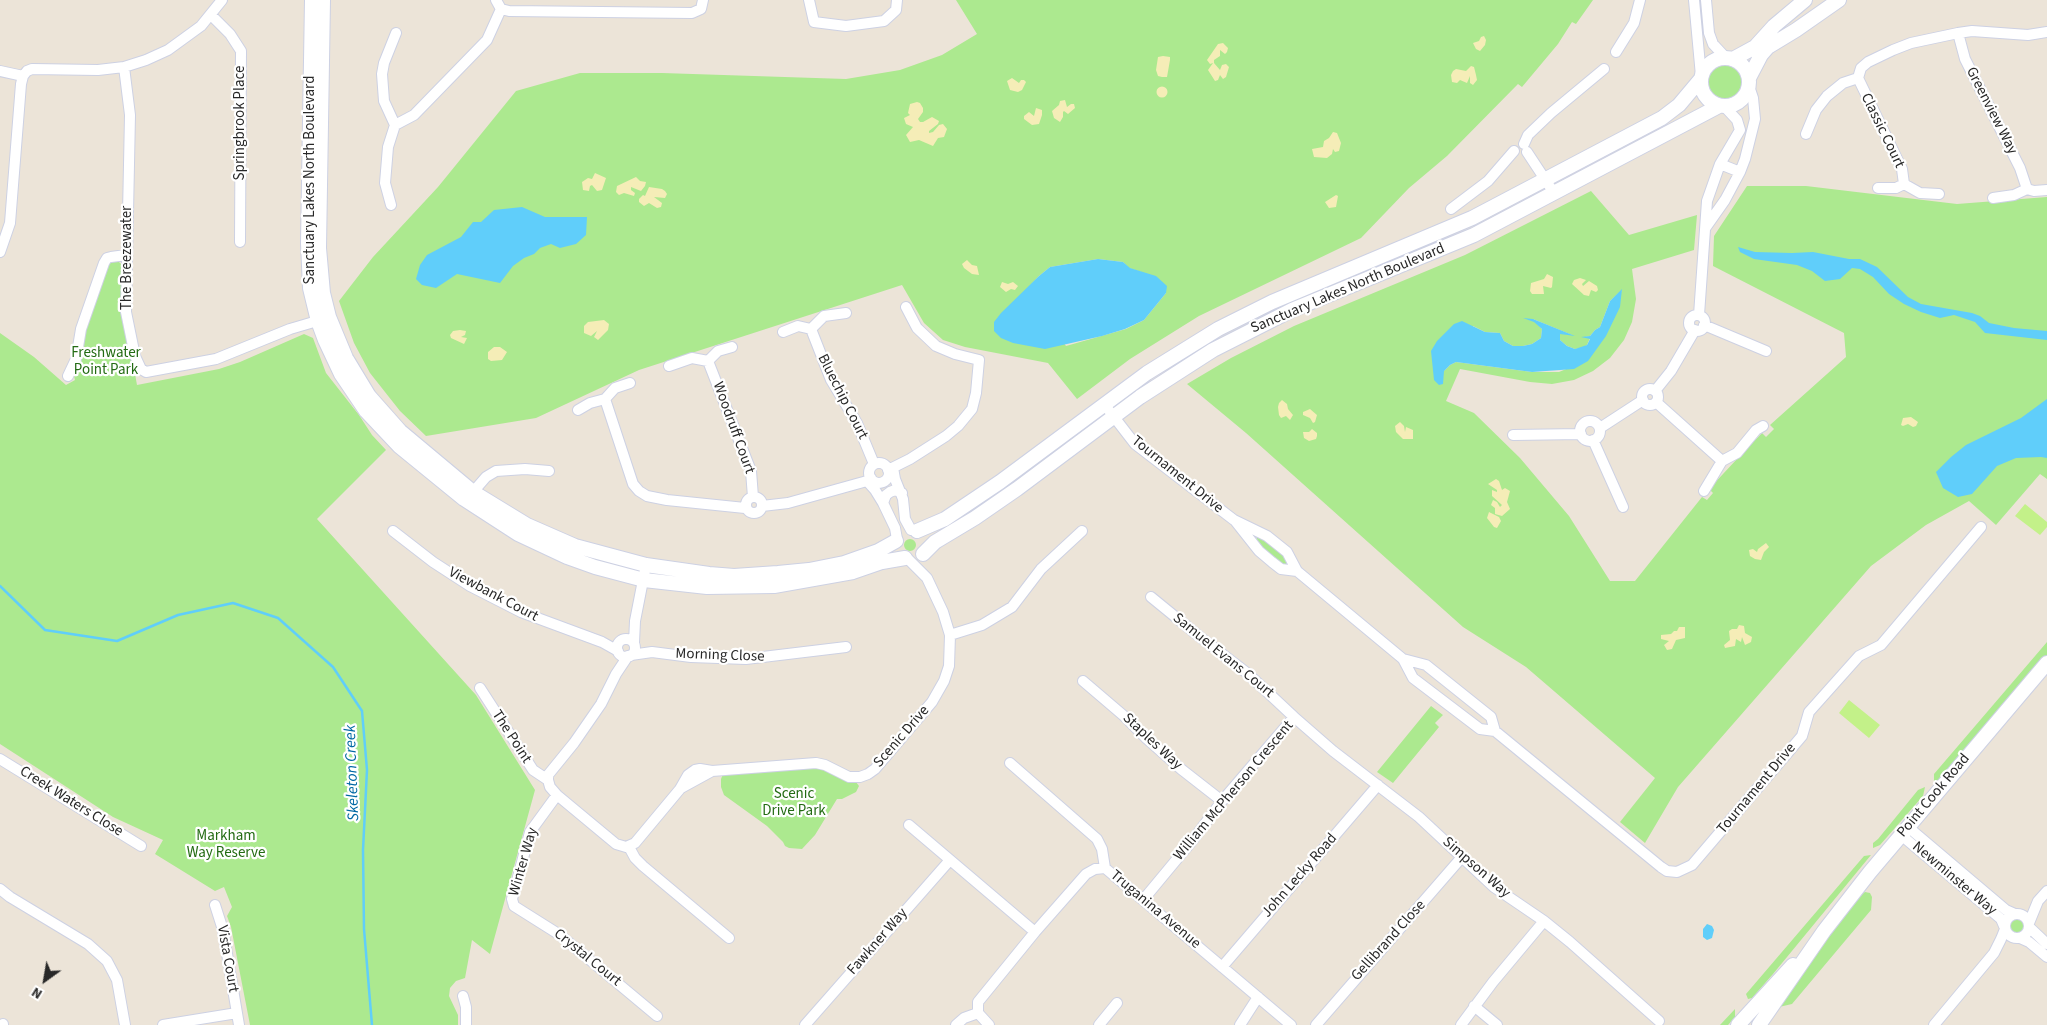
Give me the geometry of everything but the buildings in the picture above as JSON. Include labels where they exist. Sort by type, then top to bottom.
[{"type":"street","points":[[0,252],[10,223],[23,76],[32,69],[98,70],[124,67],[168,50],[200,26],[222,0]]},
{"type":"street","name":"Sanctuary Lakes North Boulevard","points":[[312,0],[308,258],[310,288],[324,319],[358,380],[386,416],[421,449],[473,492],[510,515],[550,536],[597,553],[646,565],[709,574],[759,575],[808,570],[844,563],[878,551],[897,540]]},
{"type":"street","name":"Sanctuary Lakes North Boulevard","points":[[323,0],[319,248],[324,319],[330,353],[341,374],[366,411],[399,446],[444,483],[488,515],[537,544],[595,567],[644,580],[707,587],[774,586],[853,572],[882,562],[906,559]]},
{"type":"street","points":[[391,205],[385,183],[388,147],[395,126],[414,114],[487,40],[498,4],[508,11],[692,13],[701,9],[704,0]]},
{"type":"street","points":[[809,0],[814,22],[846,26],[884,21],[896,10],[897,0]]},
{"type":"street","points":[[1616,52],[1634,23],[1640,0]]},
{"type":"street","points":[[1694,0],[1701,87],[1707,99],[1722,106],[1737,120],[1740,130],[1720,164],[1706,202],[1699,315]]},
{"type":"street","points":[[1705,228],[1725,200],[1740,172],[1754,127],[1755,110],[1744,66],[1730,58],[1714,44],[1709,34],[1706,0]]},
{"type":"street","points":[[1701,78],[1710,62],[1718,58],[1730,58],[1755,47],[1774,26],[1805,0]]},
{"type":"street","points":[[1722,106],[1737,103],[1743,99],[1760,54],[1768,46],[1796,30],[1839,0]]},
{"type":"street","name":"Springbrook Place","points":[[211,15],[230,34],[241,51],[240,242]]},
{"type":"street","points":[[1806,134],[1816,110],[1827,96],[1843,83],[1858,78],[1861,68],[1893,50],[1911,43],[1972,31],[2028,34],[2047,32]]},
{"type":"street","points":[[395,126],[384,100],[382,74],[384,63],[396,33]]},
{"type":"street","name":"Greenview Way","points":[[1958,33],[1965,59],[2020,168],[2027,189]]},
{"type":"street","name":"The Breezewater","points":[[124,67],[130,115],[126,312],[136,361],[141,369],[146,372],[216,359],[295,328],[324,319]]},
{"type":"street","points":[[1451,209],[1488,181],[1505,162],[1521,152],[1528,135],[1551,112],[1604,69]]},
{"type":"street","points":[[0,71],[23,76]]},
{"type":"street","name":"Sanctuary Lakes North Boulevard","points":[[914,531],[945,519],[1000,482],[1169,358],[1242,316],[1325,279],[1446,230],[1662,118],[1679,105],[1701,78]]},
{"type":"street","name":"Classic Court","points":[[1858,78],[1900,164],[1904,184],[1920,193],[1939,194]]},
{"type":"street","name":"Sanctuary Lakes North Boulevard","points":[[922,555],[935,542],[1010,494],[1164,381],[1243,334],[1307,303],[1465,239],[1722,106]]},
{"type":"street","points":[[1521,152],[1533,162],[1554,193]]},
{"type":"street","points":[[1720,164],[1740,172]]},
{"type":"street","name":"Classic Court","points":[[1878,188],[1896,188],[1904,184]]},
{"type":"street","points":[[1993,198],[2014,195],[2027,189],[2034,191],[2047,190]]},
{"type":"street","points":[[68,376],[76,359],[81,329],[104,264],[107,258],[126,255]]},
{"type":"street","points":[[762,506],[788,504],[869,480],[883,481],[888,476],[890,469],[946,436],[966,418],[972,409],[976,393],[979,360],[955,354],[936,346],[917,328],[906,306]]},
{"type":"street","points":[[783,332],[798,326],[811,329],[824,316],[846,313]]},
{"type":"street","points":[[1655,391],[1671,371],[1695,330],[1700,329],[1704,325],[1704,319],[1699,315]]},
{"type":"street","points":[[1695,330],[1690,326],[1690,320],[1694,316],[1699,315]]},
{"type":"street","points":[[1704,325],[1766,352]]},
{"type":"street","name":"Bluechip Court","points":[[811,329],[831,380],[857,422],[874,464]]},
{"type":"street","points":[[669,366],[692,358],[708,361],[718,351],[732,347]]},
{"type":"street","name":"Woodruff Court","points":[[708,361],[751,471],[753,497]]},
{"type":"street","points":[[578,410],[590,403],[604,399],[615,388],[630,383]]},
{"type":"street","points":[[1643,400],[1643,394],[1646,390],[1655,391]]},
{"type":"street","points":[[1655,391],[1658,396],[1656,402]]},
{"type":"street","points":[[604,399],[633,484],[639,492],[647,496],[667,500],[746,508],[754,514],[760,512],[762,506],[759,498],[753,497],[748,499],[746,508]]},
{"type":"street","points":[[1643,400],[1651,404],[1656,402]]},
{"type":"street","points":[[1600,428],[1643,400]]},
{"type":"street","points":[[1656,402],[1722,461]]},
{"type":"street","name":"Tournament Drive","points":[[1104,404],[1135,444],[1234,520],[1259,531],[1287,552],[1292,558],[1297,571]]},
{"type":"street","points":[[1592,421],[1600,428],[1600,434],[1593,440],[1586,440],[1581,434],[1581,427],[1586,422],[1592,421]]},
{"type":"street","points":[[1704,491],[1722,461],[1736,453],[1756,430],[1763,426]]},
{"type":"street","points":[[1513,435],[1581,434]]},
{"type":"street","points":[[1593,440],[1623,507]]},
{"type":"street","points":[[874,464],[884,464],[890,469],[902,494],[904,519],[914,531],[920,534],[925,542],[922,555],[915,559],[906,559],[896,549],[895,528],[869,480],[870,469],[874,464]]},
{"type":"street","points":[[473,492],[486,477],[496,471],[525,469],[549,471]]},
{"type":"street","points":[[883,503],[886,495],[890,492],[896,490],[902,494]]},
{"type":"street","name":"Tournament Drive","points":[[1234,520],[1251,542],[1281,568],[1297,571],[1403,659],[1413,678],[1480,729],[1495,731],[1660,867],[1667,871],[1677,872],[1692,865],[1802,736],[1809,712],[1859,656],[1881,645],[1981,527]]},
{"type":"street","name":"Viewbank Court","points":[[393,531],[433,562],[486,595],[542,621],[602,642],[626,648]]},
{"type":"street","points":[[897,540],[903,532],[914,531]]},
{"type":"street","points":[[950,635],[982,626],[1012,607],[1041,570],[1082,531]]},
{"type":"street","points":[[1251,542],[1259,531]]},
{"type":"street","name":"Scenic Drive","points":[[629,846],[637,841],[680,789],[712,771],[816,763],[825,765],[849,777],[860,777],[868,774],[925,710],[947,674],[950,658],[950,635],[927,578],[922,555]]},
{"type":"street","name":"Scenic Drive","points":[[906,559],[927,578]]},
{"type":"street","points":[[646,565],[635,621],[616,674],[602,704],[574,744],[548,775],[548,780],[550,787],[557,795],[616,844],[629,846],[635,858],[643,866],[729,938]]},
{"type":"street","name":"Samuel Evans Court","points":[[1151,597],[1246,673],[1294,717]]},
{"type":"street","name":"Morning Close","points":[[626,648],[691,657],[746,659],[846,646]]},
{"type":"street","name":"Tournament Drive","points":[[1403,659],[1426,665],[1491,717],[1495,731]]},
{"type":"street","name":"Point Cook Road","points":[[1738,1025],[1824,931],[1905,831],[2047,663]]},
{"type":"street","name":"Staples Way","points":[[1083,681],[1181,769],[1222,801]]},
{"type":"street","name":"The Point","points":[[480,688],[533,770],[548,780]]},
{"type":"street","name":"William McPherson Crescent","points":[[1143,900],[1192,841],[1222,801],[1294,717],[1333,751],[1378,785]]},
{"type":"street","name":"Creek Waters Close","points":[[0,759],[141,846]]},
{"type":"street","points":[[1010,763],[1097,839],[1102,849],[1105,868]]},
{"type":"street","name":"Simpson Way","points":[[1378,785],[1419,817],[1494,887],[1570,942],[1659,1021]]},
{"type":"street","name":"John Lecky Road","points":[[1222,967],[1378,785]]},
{"type":"street","name":"Winter Way","points":[[514,906],[512,899],[514,888],[530,832],[557,795]]},
{"type":"street","points":[[908,825],[1035,932]]},
{"type":"street","name":"Newminster Way","points":[[1905,831],[2006,910],[2016,914]]},
{"type":"street","name":"Newminster Way","points":[[1905,831],[2001,919],[2004,927]]},
{"type":"street","name":"Gellibrand Close","points":[[1316,1025],[1462,857]]},
{"type":"street","name":"Fawkner Way","points":[[806,1025],[950,860]]},
{"type":"street","name":"Truganina Avenue","points":[[978,1013],[977,1006],[981,997],[1035,932],[1086,874],[1095,869],[1105,868],[1291,1025]]},
{"type":"street","points":[[0,889],[5,896],[88,944],[107,961],[117,980],[125,1025]]},
{"type":"street","points":[[1934,1025],[1994,953],[2002,940],[2008,917],[2038,901],[2047,891]]},
{"type":"street","points":[[1994,953],[2006,943],[2027,934],[2038,901]]},
{"type":"street","name":"Vista Court","points":[[215,905],[223,930],[239,1025]]},
{"type":"street","name":"Crystal Court","points":[[514,906],[560,935],[657,1016]]},
{"type":"street","points":[[2016,914],[2024,916],[2029,925],[2047,944]]},
{"type":"street","points":[[1461,1025],[1474,1006],[1544,922]]},
{"type":"street","points":[[2004,927],[2009,936],[2029,942],[2047,957]]},
{"type":"street","name":"Point Cook Road","points":[[1759,1025],[1824,931]]},
{"type":"street","points":[[463,996],[466,1007],[466,1025]]},
{"type":"street","points":[[1240,1025],[1258,997]]},
{"type":"street","points":[[1099,1025],[1117,1003]]},
{"type":"street","points":[[1474,1006],[1497,1025]]},
{"type":"street","points":[[1750,1012],[1755,1014],[1768,1012]]},
{"type":"street","name":"Vista Court","points":[[162,1025],[237,1013]]},
{"type":"street","points":[[956,1025],[964,1018],[978,1013],[989,1025]]},
{"type":"green space","points":[[956,0],[1593,0],[1576,24],[1572,22],[1558,44],[1522,87],[1518,84],[1447,156],[1409,188],[1361,238],[1199,316],[1130,359],[1077,399],[1048,363],[965,347],[943,340],[924,323],[902,285],[639,370],[536,418],[426,436],[400,411],[370,373],[354,343],[339,301],[373,257],[438,187],[516,91],[580,73],[662,73],[846,79],[900,70],[942,55],[977,34]],"holes":[[[1098,259],[1123,262],[1129,268],[1141,272],[1166,293],[1144,320],[1126,329],[1066,346],[1026,290],[1050,267]]]},
{"type":"green space","points":[[1725,63],[1736,67],[1743,77],[1744,83],[1740,94],[1735,99],[1722,101],[1710,95],[1705,83],[1709,71],[1713,67]]},
{"type":"green space","points":[[1747,186],[1806,186],[1957,204],[2047,197],[2047,479],[2040,474],[1996,525],[1969,501],[1926,525],[1871,566],[1678,787],[1645,843],[1620,822],[1655,778],[1526,667],[1463,627],[1246,433],[1187,384],[1231,358],[1294,326],[1465,255],[1591,191],[1629,235],[1697,215],[1694,250],[1632,269],[1636,299],[1632,322],[1624,340],[1610,358],[1593,371],[1574,380],[1552,384],[1530,382],[1460,369],[1446,401],[1474,413],[1520,458],[1569,516],[1610,581],[1635,581],[1702,497],[1707,500],[1713,493],[1709,489],[1737,459],[1762,433],[1766,437],[1774,429],[1770,425],[1846,357],[1844,333],[1713,266],[1714,236]],"holes":[[[1622,290],[1588,360],[1559,372],[1532,372],[1456,362],[1444,371],[1473,326],[1485,332],[1500,333],[1504,341],[1513,346],[1523,346],[1532,344],[1541,338],[1542,329],[1533,319],[1572,335],[1560,333],[1560,340],[1567,346],[1575,349],[1582,348],[1587,345],[1590,338],[1585,337],[1590,336],[1600,327],[1610,301]]]},
{"type":"green space","points":[[110,261],[118,261],[123,266],[124,313],[137,385],[219,369],[240,362],[304,334],[313,338],[326,373],[372,435],[386,450],[317,519],[476,695],[535,790],[490,954],[472,940],[465,978],[456,981],[450,988],[449,996],[458,1015],[458,1025],[250,1025],[231,927],[227,916],[232,907],[224,887],[215,891],[155,854],[163,840],[113,817],[0,744],[0,333],[34,357],[66,385],[75,380],[73,372],[87,323]]},
{"type":"green space","points":[[2025,504],[2047,522],[2047,527],[2040,535],[2015,516]]},
{"type":"green space","points":[[1258,537],[1264,538],[1286,555],[1291,565],[1284,567],[1255,540]]},
{"type":"green space","points":[[908,539],[912,539],[916,545],[912,551],[908,551],[904,547],[904,543]]},
{"type":"green space","points":[[2047,642],[2047,655],[1976,738],[1937,781],[1934,781],[1934,774]]},
{"type":"green space","points":[[1849,700],[1880,725],[1869,738],[1839,713]]},
{"type":"green space","points":[[1431,706],[1443,715],[1435,723],[1439,727],[1393,783],[1377,772]]},
{"type":"green space","name":"Scenic Drive Park","points":[[821,768],[856,782],[859,786],[856,792],[842,799],[837,799],[815,835],[802,849],[785,846],[767,826],[724,795],[721,787],[723,774]]},
{"type":"green space","points":[[1925,787],[1923,796],[1880,845],[1873,848],[1873,843],[1918,790]]},
{"type":"green space","points":[[1871,855],[1773,974],[1752,998],[1748,999],[1746,994],[1864,856]]},
{"type":"green space","points":[[1865,892],[1870,893],[1872,897],[1871,910],[1792,1004],[1777,1006],[1858,897]]},
{"type":"green space","points":[[2017,919],[2022,921],[2024,926],[2022,931],[2017,933],[2012,931],[2010,926],[2012,921]]},
{"type":"green space","points":[[1735,1009],[1735,1017],[1728,1025],[1720,1025]]},
{"type":"sand","points":[[1484,36],[1486,40],[1485,45],[1480,51],[1476,49],[1473,43],[1479,41]]},
{"type":"sand","points":[[1223,43],[1228,48],[1227,52],[1225,54],[1220,50],[1220,56],[1214,60],[1214,63],[1220,70],[1222,65],[1226,64],[1229,67],[1226,77],[1223,79],[1220,75],[1218,80],[1215,81],[1208,70],[1213,63],[1210,64],[1207,60],[1218,44]]},
{"type":"sand","points":[[1158,57],[1170,57],[1167,77],[1158,76],[1156,70]]},
{"type":"sand","points":[[1471,66],[1474,67],[1477,80],[1473,85],[1470,83],[1470,76],[1467,83],[1460,80],[1457,83],[1452,82],[1451,75],[1453,71],[1456,69],[1466,71]]},
{"type":"sand","points":[[1012,78],[1019,83],[1021,80],[1026,82],[1022,90],[1018,92],[1010,90],[1007,81]]},
{"type":"sand","points":[[1162,86],[1168,92],[1162,98],[1156,92]]},
{"type":"sand","points":[[1065,100],[1067,107],[1074,104],[1075,108],[1068,114],[1064,111],[1060,122],[1054,118],[1052,111],[1059,105],[1060,101]]},
{"type":"sand","points":[[917,102],[923,108],[923,112],[918,119],[920,122],[932,117],[939,121],[929,133],[943,124],[947,129],[944,137],[938,138],[933,146],[919,140],[910,142],[906,135],[913,127],[906,124],[904,118],[910,115],[908,113],[910,104]]},
{"type":"sand","points":[[1036,108],[1042,110],[1042,115],[1039,124],[1032,125],[1024,119],[1024,116],[1029,112],[1034,116]]},
{"type":"sand","points":[[1333,132],[1337,133],[1341,143],[1339,151],[1335,152],[1333,149],[1332,154],[1327,158],[1314,157],[1312,149],[1323,147],[1324,141]]},
{"type":"sand","points":[[595,173],[606,178],[602,190],[597,191],[592,185],[589,191],[583,190],[582,182],[588,178],[592,179]]},
{"type":"sand","points":[[636,177],[640,181],[646,182],[641,191],[631,187],[631,190],[635,193],[634,196],[624,193],[619,195],[616,192],[617,186]]},
{"type":"sand","points":[[649,187],[662,189],[667,194],[665,198],[654,197],[662,203],[661,207],[657,208],[649,203],[644,206],[639,202],[643,195],[645,196]]},
{"type":"sand","points":[[1336,195],[1338,196],[1336,207],[1329,208],[1325,202]]},
{"type":"sand","points":[[967,260],[972,265],[977,266],[979,275],[972,274],[964,268],[962,264]]},
{"type":"sand","points":[[1547,274],[1553,277],[1552,287],[1543,286],[1544,294],[1532,294],[1530,291],[1531,283],[1544,279]]},
{"type":"sand","points":[[1580,278],[1586,280],[1582,284],[1583,286],[1589,281],[1597,286],[1598,290],[1596,292],[1591,290],[1589,296],[1584,295],[1572,284],[1574,280]]},
{"type":"sand","points":[[1002,282],[1008,284],[1013,282],[1018,286],[1015,290],[1011,289],[1006,292],[1000,287]]},
{"type":"sand","points":[[604,320],[609,324],[608,330],[598,340],[594,337],[597,331],[591,336],[584,333],[584,326],[588,322]]},
{"type":"sand","points":[[453,331],[466,331],[465,335],[461,337],[467,338],[464,344],[451,338],[450,335]]},
{"type":"sand","points":[[494,347],[500,347],[507,352],[502,360],[491,361],[488,359],[488,352]]},
{"type":"sand","points":[[1282,400],[1287,404],[1288,409],[1293,415],[1290,420],[1286,416],[1281,418],[1279,415],[1278,407]]},
{"type":"sand","points":[[1310,409],[1317,415],[1313,423],[1310,418],[1303,415],[1303,412]]},
{"type":"sand","points":[[1911,417],[1918,422],[1916,426],[1901,425],[1903,418]]},
{"type":"sand","points":[[1400,422],[1404,426],[1405,432],[1406,427],[1413,430],[1413,439],[1403,439],[1396,432],[1395,426]]},
{"type":"sand","points":[[1312,429],[1317,433],[1317,436],[1316,439],[1309,441],[1304,438],[1303,432],[1309,432]]},
{"type":"sand","points":[[1496,479],[1499,481],[1502,490],[1505,488],[1510,491],[1507,502],[1510,509],[1502,516],[1495,514],[1495,508],[1491,505],[1493,500],[1500,507],[1502,505],[1492,496],[1492,490],[1497,492],[1497,490],[1488,484]]},
{"type":"sand","points":[[1489,512],[1499,517],[1501,521],[1497,528],[1487,518]]},
{"type":"sand","points":[[1766,543],[1769,547],[1764,552],[1761,560],[1750,556],[1749,550],[1753,549],[1757,552]]},
{"type":"sand","points":[[1739,625],[1744,626],[1745,633],[1752,637],[1751,642],[1745,645],[1742,637],[1741,642],[1736,639],[1735,646],[1725,648],[1724,645],[1730,640],[1729,631],[1737,629]]},
{"type":"sand","points":[[1679,627],[1685,627],[1685,638],[1676,640],[1672,649],[1667,650],[1664,645],[1669,641],[1661,639],[1661,635],[1671,634],[1677,631]]},
{"type":"water","points":[[522,207],[545,217],[587,217],[586,235],[576,244],[560,248],[551,244],[540,248],[534,254],[513,266],[500,283],[457,274],[436,288],[422,285],[416,279],[420,265],[427,255],[461,237],[473,222],[481,222],[494,210]]},
{"type":"water","points":[[1738,247],[1755,252],[1813,252],[1849,259],[1860,259],[1877,267],[1908,297],[1921,304],[1972,313],[1989,323],[2014,328],[2047,331],[2047,340],[1985,333],[1975,322],[1954,315],[1940,318],[1921,312],[1889,294],[1873,277],[1860,269],[1852,268],[1840,279],[1825,281],[1812,271],[1797,265],[1754,259],[1740,252]]},
{"type":"water","points":[[1098,259],[1123,262],[1130,268],[1156,276],[1167,286],[1166,293],[1144,320],[1125,329],[1102,336],[1045,349],[1013,343],[1001,338],[994,331],[994,322],[1001,313],[1050,267]]},
{"type":"water","points":[[1622,289],[1620,307],[1606,336],[1588,361],[1574,369],[1532,372],[1456,362],[1444,371],[1443,384],[1439,385],[1434,380],[1431,351],[1437,341],[1454,324],[1462,321],[1485,332],[1500,333],[1504,341],[1513,346],[1523,346],[1532,344],[1541,338],[1542,329],[1534,322],[1523,318],[1533,319],[1575,336],[1560,334],[1560,340],[1567,346],[1575,349],[1587,345],[1590,339],[1581,337],[1590,336],[1600,327],[1610,301]]},
{"type":"water","points":[[2047,399],[2047,458],[2016,458],[1997,466],[1972,494],[1958,497],[1943,488],[1936,472],[1951,457],[1966,445],[2021,418]]},
{"type":"water","points":[[1707,924],[1712,926],[1714,930],[1712,938],[1707,940],[1703,937],[1703,929]]},
{"type":"waterway","name":"Skeleton Creek","points":[[0,586],[45,630],[117,641],[178,615],[233,603],[278,618],[333,667],[362,711],[367,770],[363,850],[364,929],[372,1025]]},
{"type":"park label","name":"Freshwater Point Park","points":[[106,362]]},
{"type":"park label","name":"Markham Way Reserve","points":[[226,846]]}]
